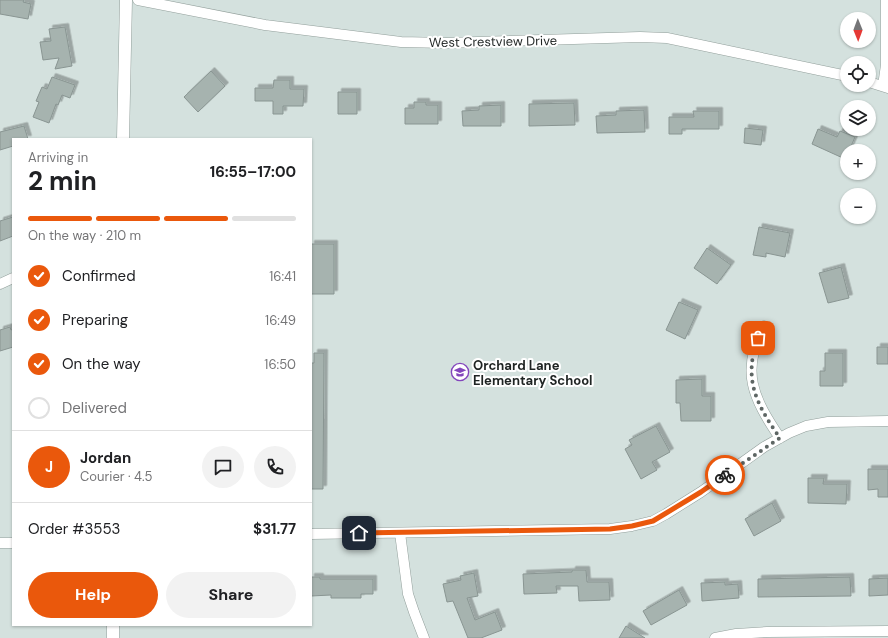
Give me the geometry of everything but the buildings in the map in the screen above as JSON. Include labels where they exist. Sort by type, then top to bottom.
[{"type":"street","points":[[123,138],[126,0]]},
{"type":"street","name":"West Crestview Drive","points":[[138,0],[265,24],[401,42],[446,43],[640,37],[667,38],[840,75]]},
{"type":"street","points":[[885,87],[886,0]]},
{"type":"street","points":[[0,284],[12,278]]},
{"type":"street","points":[[764,326],[752,352],[752,382],[758,403],[780,438]]},
{"type":"street","points":[[312,534],[610,529],[632,526],[653,521],[666,514],[780,438],[806,426],[828,422],[888,421]]},
{"type":"street","points":[[400,533],[408,594],[424,638]]},
{"type":"street","points":[[0,543],[12,543]]},
{"type":"street","points":[[113,626],[113,638]]},
{"type":"street","points":[[715,638],[736,634],[767,632],[888,631]]},
{"type":"way so far","points":[[725,475],[780,438],[758,403],[752,382],[752,352],[758,338]]},
{"type":"place","name":"Orchard Lane Elementary School","points":[[460,372]]},
{"type":"route","points":[[359,533],[586,528],[610,529],[632,526],[653,521],[666,514],[725,475]]}]
